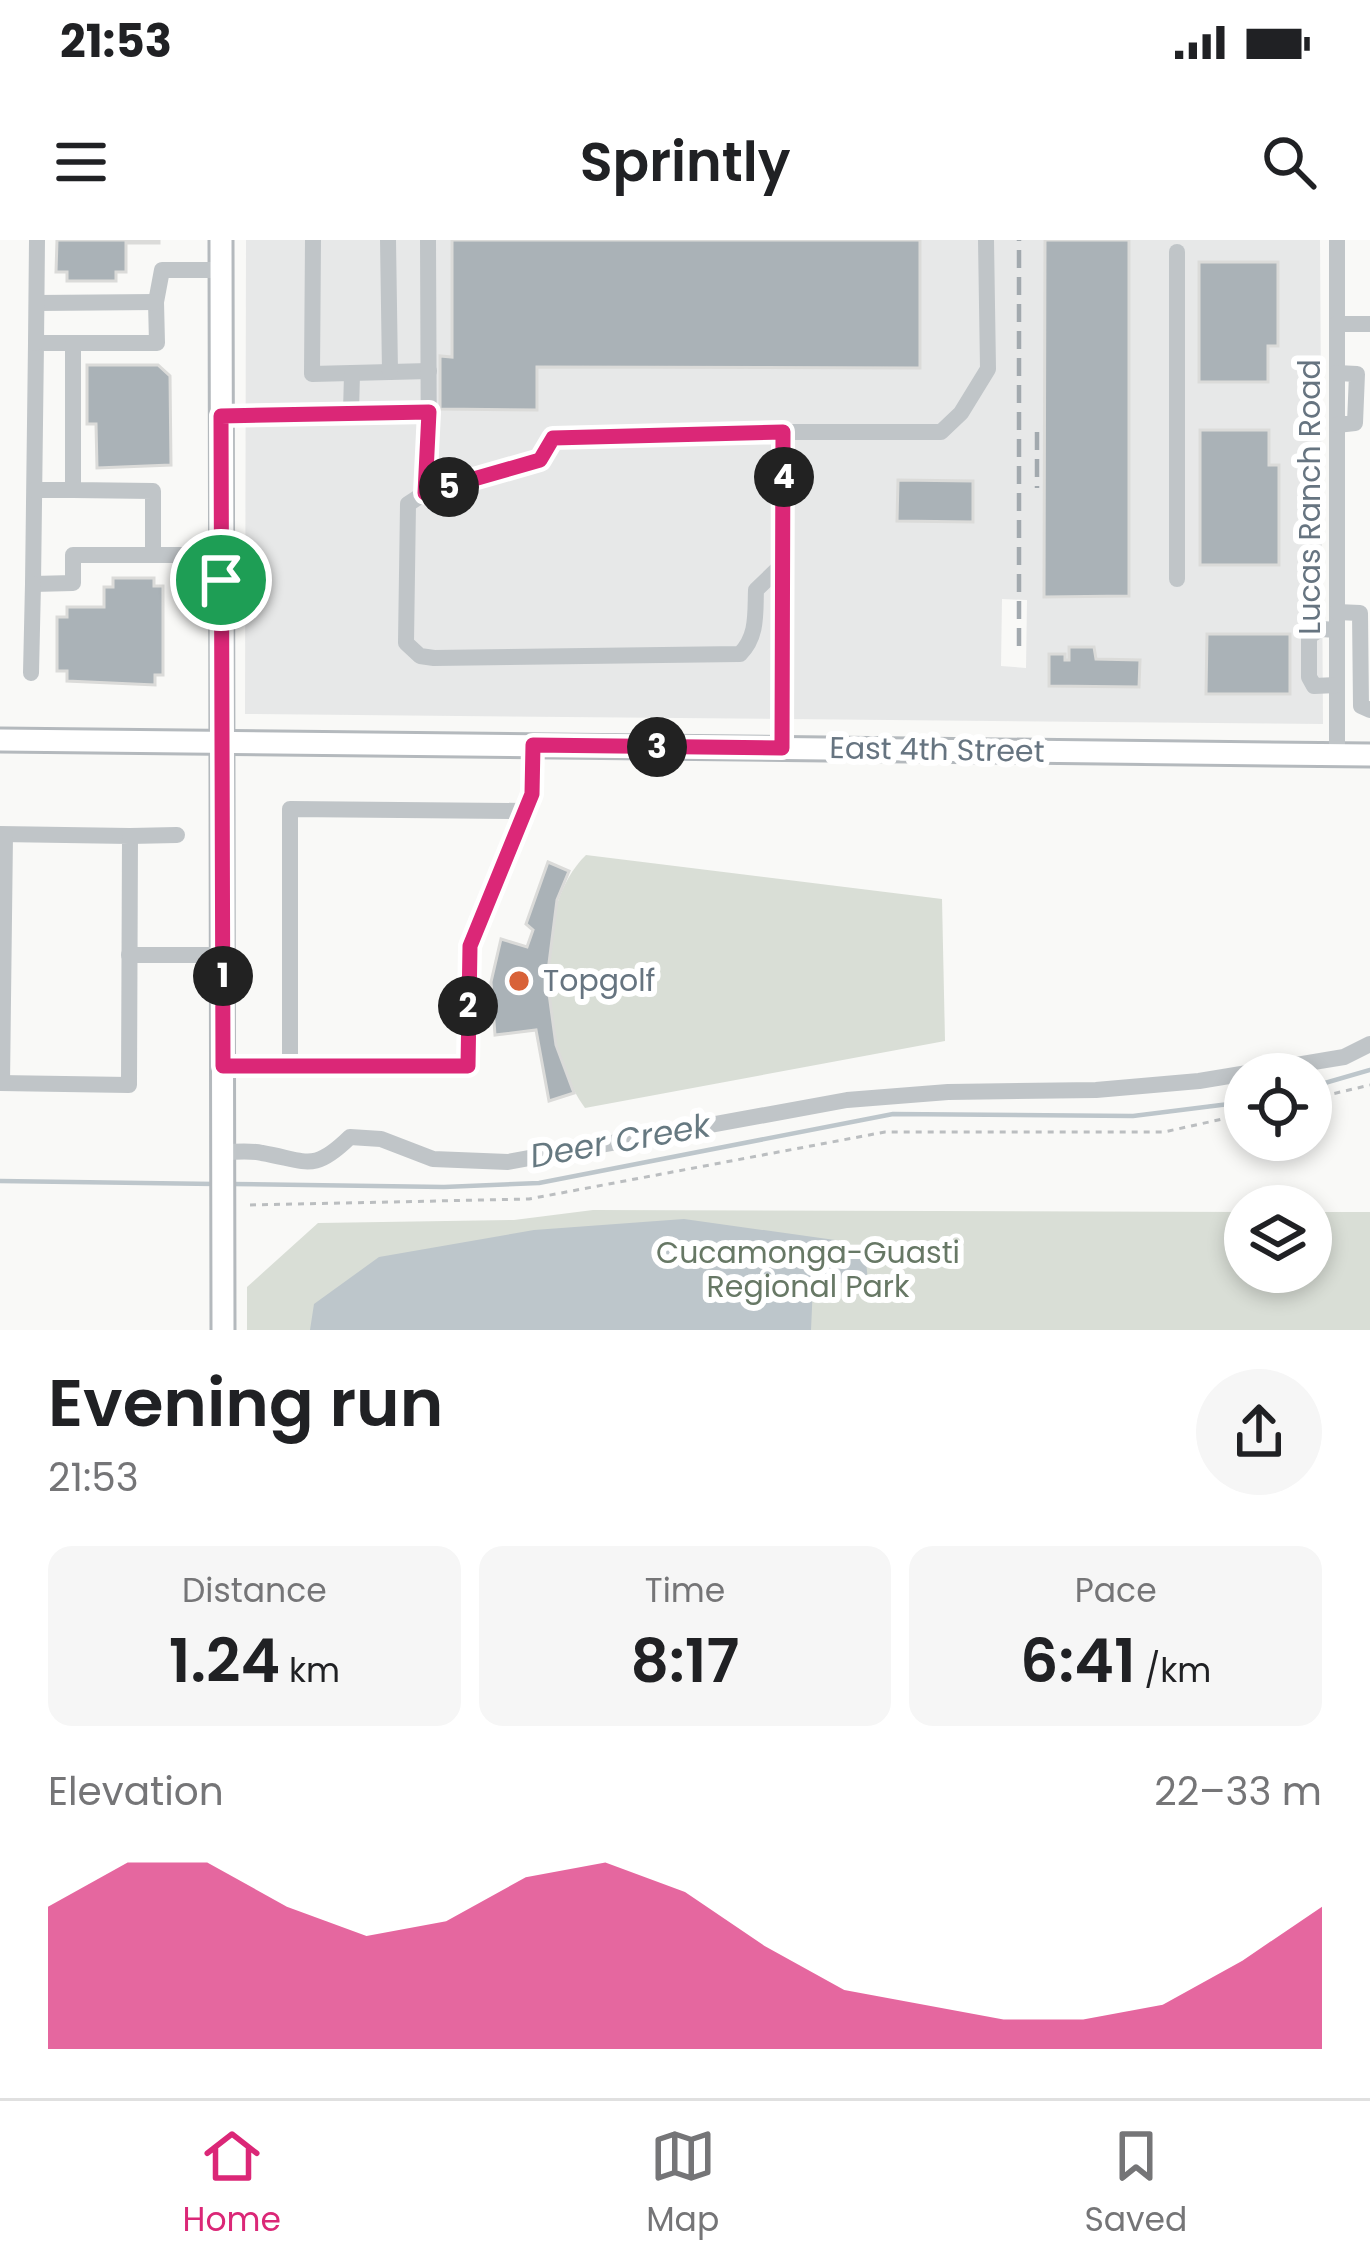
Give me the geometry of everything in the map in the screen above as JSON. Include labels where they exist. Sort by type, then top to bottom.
[{"type":"main road","points":[[221,240],[223,1330]]},
{"type":"main road","name":"East 4th Street","points":[[0,740],[1370,755]]},
{"type":"street","points":[[31,673],[37,240]]},
{"type":"street","points":[[313,240],[312,374],[429,371]]},
{"type":"street","points":[[388,240],[390,372]]},
{"type":"street","points":[[425,493],[428,240]]},
{"type":"street","points":[[784,563],[756,590],[755,628],[740,654],[434,658],[420,656],[406,643],[408,504],[425,493],[540,460],[553,438],[941,432],[961,413],[988,369],[986,240]]},
{"type":"street","name":"Lucas Ranch Road","points":[[1336,240],[1337,755]]},
{"type":"street","points":[[1177,251],[1177,579]]},
{"type":"street","points":[[36,343],[157,343],[156,302],[162,270],[221,270]]},
{"type":"street","points":[[37,303],[156,302]]},
{"type":"street","points":[[1337,324],[1370,324]]},
{"type":"street","points":[[73,490],[74,343]]},
{"type":"street","points":[[351,412],[352,374]]},
{"type":"street","points":[[221,416],[429,412]]},
{"type":"street","points":[[782,748],[783,432]]},
{"type":"street","points":[[34,490],[153,491],[153,555]]},
{"type":"street","points":[[33,584],[73,584],[73,555],[221,555]]},
{"type":"street","points":[[1337,685],[1315,686],[1309,677],[1310,636],[1365,613],[1361,706],[1370,710]]},
{"type":"street","points":[[223,1066],[468,1066],[470,946],[532,794],[533,745]]},
{"type":"street","points":[[290,1064],[290,809],[524,811]]},
{"type":"street","points":[[130,836],[129,1085],[1,1083],[2,835],[177,835]]},
{"type":"street","points":[[129,955],[223,956]]},
{"type":"street","points":[[223,1161],[261,1152],[313,1164],[350,1137],[381,1139],[433,1159],[508,1162],[847,1100],[948,1091],[1096,1090],[1199,1082],[1344,1057],[1370,1044]]},
{"type":"path","points":[[1332,1094],[1370,1085]]},
{"type":"path","points":[[250,1205],[529,1199],[885,1132],[1164,1132],[1224,1119]]},
{"type":"shaded area","points":[[246,240],[1320,240],[1323,724],[245,714]],"holes":[[[1002,599],[1027,600],[1026,668],[1001,666]]]},
{"type":"shaded area","points":[[684,1219],[842,1241],[866,1261],[868,1281],[813,1285],[811,1330],[310,1330],[314,1304],[379,1257],[534,1230]]},
{"type":"green space","points":[[586,855],[942,899],[945,1041],[585,1108],[558,1050],[547,979],[555,909],[568,879]]},
{"type":"green space","name":"Cucamonga-Guasti Regional Park","points":[[593,1210],[1224,1212],[1224,1293],[1332,1293],[1332,1212],[1370,1212],[1370,1330],[247,1330],[247,1287],[318,1223],[514,1220]]},
{"type":"building","points":[[57,240],[159,243],[126,243],[126,272],[116,272],[116,281],[67,281],[67,272],[56,272]]},
{"type":"building","points":[[452,240],[920,240],[920,368],[537,367],[537,410],[440,409],[440,356],[452,357]]},
{"type":"building","points":[[1045,240],[1129,240],[1129,596],[1044,597]]},
{"type":"building","points":[[1199,262],[1278,262],[1278,346],[1268,346],[1268,382],[1199,382]]},
{"type":"building","points":[[87,365],[158,365],[170,376],[171,465],[97,468],[96,424],[87,424]]},
{"type":"building","points":[[1200,430],[1269,430],[1269,465],[1279,465],[1279,565],[1200,565]]},
{"type":"building","points":[[898,480],[973,481],[973,522],[897,521]]},
{"type":"building","points":[[113,578],[154,578],[154,586],[163,586],[163,675],[155,675],[155,685],[67,681],[67,671],[57,671],[57,617],[67,617],[67,607],[104,607],[104,587],[113,587]]},
{"type":"building","points":[[1207,634],[1290,634],[1290,694],[1206,694]]},
{"type":"building","points":[[1069,647],[1094,647],[1096,659],[1140,660],[1139,687],[1049,686],[1049,654],[1065,654],[1069,660]]},
{"type":"building","name":"Topgolf","points":[[548,862],[569,871],[557,900],[547,979],[556,1045],[574,1093],[549,1101],[536,1030],[495,1035],[491,982],[501,939],[527,947],[533,930],[526,924]]},
{"type":"waterway","name":"Deer Creek","points":[[1332,1081],[1370,1070]]},
{"type":"waterway","name":"Deer Creek","points":[[232,1184],[444,1187],[539,1183],[893,1114],[1133,1116],[1224,1105]]},
{"type":"waterway","name":"Deer Creek","points":[[0,1181],[215,1184]]},
{"type":"railway","points":[[1019,240],[1019,646]]},
{"type":"railway","points":[[1037,432],[1037,488]]},
{"type":"place","name":"Topgolf","points":[[519,981]]},
{"type":"route","points":[[429,412],[425,493],[540,460],[553,438],[783,432],[782,748],[533,745],[532,794],[470,946],[468,1066],[223,1066],[221,580],[221,416],[429,412]]}]
